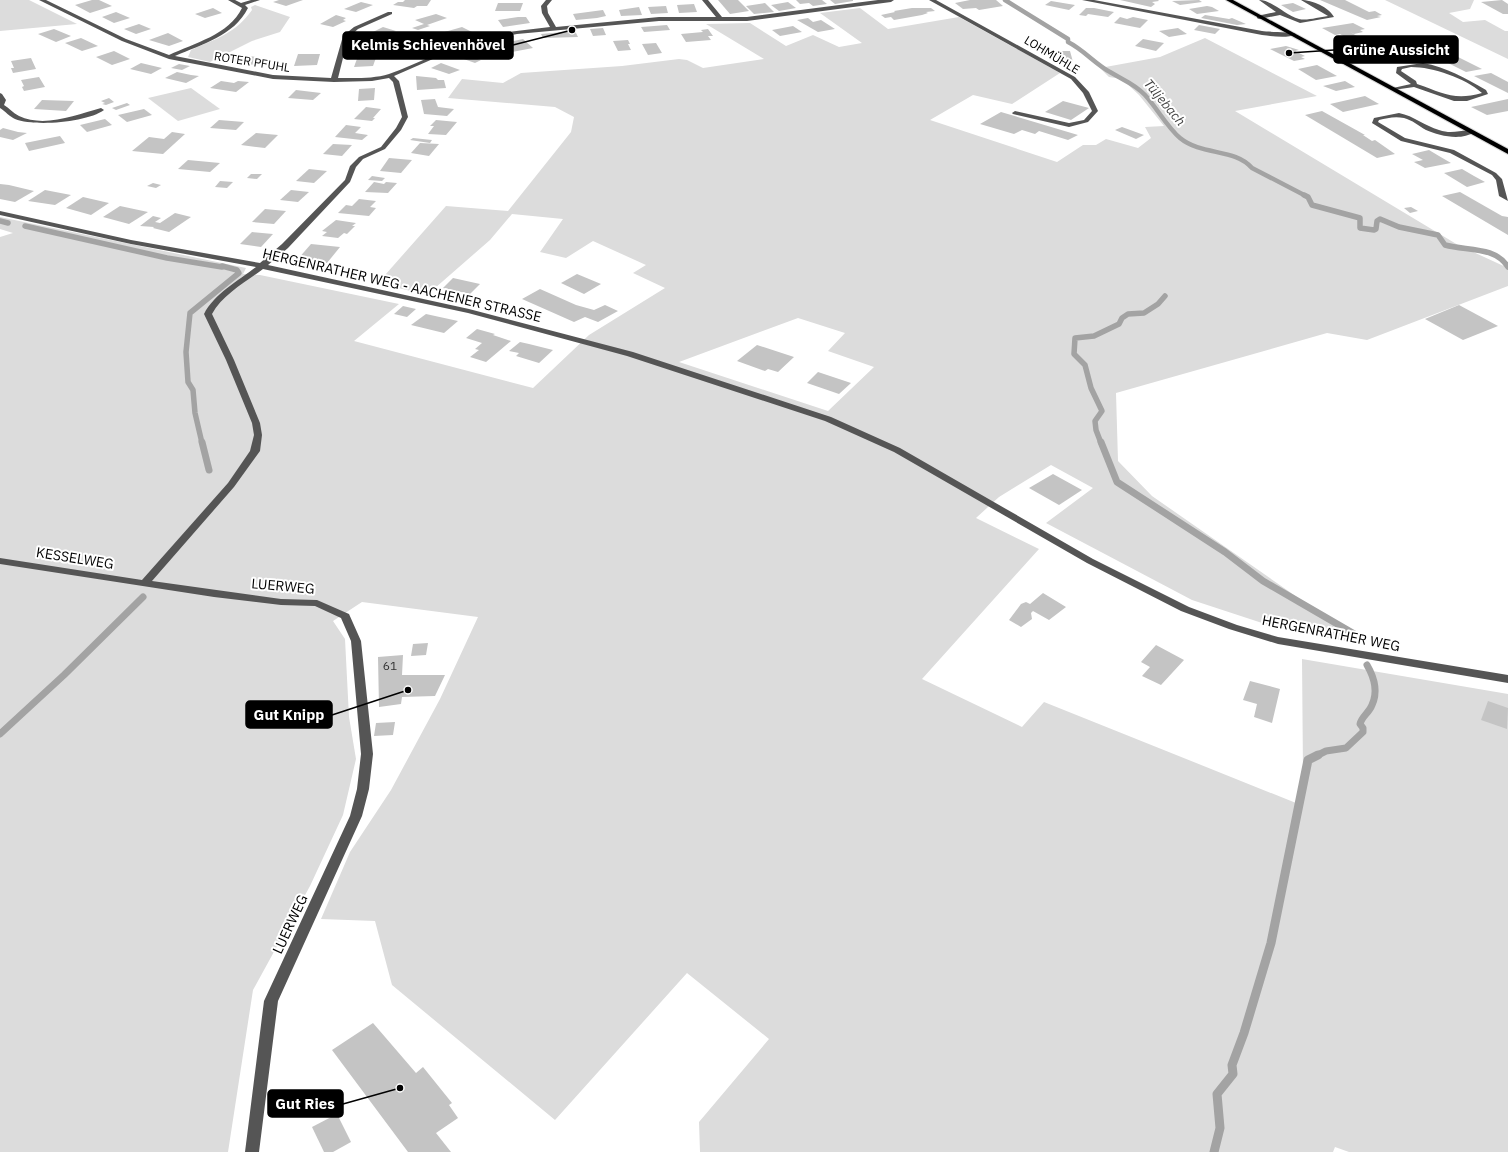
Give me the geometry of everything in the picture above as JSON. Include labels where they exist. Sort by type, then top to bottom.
[{"type":"main road","points":[[1229,0],[1508,152]]},
{"type":"street","name":"ROTER PFUHL","points":[[42,0],[124,40],[169,57],[273,77],[334,80],[372,79],[390,76],[477,40],[517,32],[659,19],[721,20],[790,15],[891,0]]},
{"type":"street","points":[[231,0],[241,5],[257,0]]},
{"type":"street","points":[[549,0],[544,6],[545,13],[554,28]]},
{"type":"street","points":[[705,0],[721,20]]},
{"type":"street","name":"LOHMÜHLE","points":[[932,0],[1073,78],[1086,92],[1095,111],[1086,121],[1069,126],[1015,113]]},
{"type":"street","points":[[1085,0],[1262,33],[1277,35],[1293,34]]},
{"type":"street","points":[[1262,0],[1280,13],[1300,21],[1331,17],[1329,13],[1304,0]]},
{"type":"street","name":"ROTER PFUHL","points":[[169,57],[228,29],[244,13],[245,8],[241,5]]},
{"type":"street","points":[[334,80],[345,37],[356,28],[390,13]]},
{"type":"street","points":[[1260,16],[1280,13]]},
{"type":"street","points":[[1394,89],[1414,85],[1454,100],[1467,99],[1485,94],[1484,91],[1435,66],[1411,64],[1399,68],[1398,72],[1414,82],[1414,85]]},
{"type":"street","points":[[145,582],[231,485],[255,451],[258,435],[256,423],[230,360],[208,314],[212,306],[224,295],[286,246],[348,181],[353,166],[361,158],[383,148],[399,129],[405,117],[396,81],[390,76]]},
{"type":"street","points":[[0,95],[2,100],[0,106],[5,107],[16,118],[40,122],[79,117],[101,110]]},
{"type":"street","points":[[1471,132],[1455,135],[1439,132],[1410,117],[1400,114],[1376,119],[1375,123],[1403,140],[1452,151],[1494,174],[1499,179],[1503,196],[1508,199]]},
{"type":"street","name":"HERGENRATHER WEG - AACHENER STRASSE","points":[[0,213],[131,242],[262,266],[469,311],[630,354],[828,419],[897,450],[1090,561]]},
{"type":"street","name":"KESSELWEG","points":[[0,561],[145,582]]},
{"type":"street","name":"HERGENRATHER WEG","points":[[1090,561],[1186,609],[1278,640],[1508,679]]},
{"type":"street","name":"LUERWEG","points":[[145,582],[222,595],[281,602],[317,603],[345,616],[356,641],[367,754],[363,789],[356,816],[271,1001],[252,1152]]},
{"type":"shaded area","points":[[0,0],[29,0],[77,24],[0,31]]},
{"type":"shaded area","points":[[1385,0],[1474,0],[1470,9],[1449,13],[1463,22],[1485,20],[1505,31],[1508,31],[1508,59]]},
{"type":"shaded area","points":[[255,5],[290,17],[280,32],[252,41],[210,62],[188,57],[191,50],[225,34],[239,25],[252,10],[251,7]]},
{"type":"shaded area","points":[[860,8],[888,29],[959,17],[1060,73],[1012,104],[973,95],[930,120],[1057,162],[1083,145],[1096,145],[1106,139],[1138,148],[1151,138],[1145,127],[1164,126],[1139,95],[1122,79],[1109,77],[1100,68],[1160,57],[1205,38],[1317,96],[1235,111],[1458,245],[1508,268],[1508,286],[1367,340],[1327,333],[1116,393],[1118,461],[1152,496],[1366,645],[1274,627],[1192,600],[1046,523],[1093,488],[1051,465],[999,497],[976,518],[1039,549],[922,679],[1022,727],[1044,702],[1296,803],[1303,772],[1302,659],[1508,694],[1508,1152],[1349,1152],[1335,1147],[1333,1152],[700,1152],[699,1122],[769,1039],[687,973],[555,1120],[392,985],[375,921],[321,919],[350,852],[391,790],[440,699],[478,617],[362,602],[333,621],[345,639],[349,717],[356,759],[343,815],[310,886],[253,990],[228,1152],[0,1152],[0,237],[13,233],[0,229],[0,217],[246,268],[243,274],[260,275],[399,304],[354,341],[533,388],[589,335],[665,288],[633,273],[646,265],[593,241],[566,258],[540,252],[563,219],[512,214],[490,240],[427,295],[378,283],[446,206],[508,211],[571,132],[574,117],[555,107],[448,98],[462,79],[503,83],[521,73],[622,66],[679,59],[687,60],[703,68],[764,59],[706,24],[750,23],[786,46],[813,35],[839,47],[862,43],[820,13]],"holes":[[[798,318],[845,333],[828,351],[874,367],[828,411],[679,362]]]},
{"type":"shaded area","points":[[191,88],[220,109],[178,121],[148,98]]},
{"type":"building","points":[[92,0],[99,0],[112,6],[90,13],[75,5]]},
{"type":"building","points":[[279,0],[303,0],[286,6],[273,2]]},
{"type":"building","points":[[405,0],[431,0],[427,6],[417,6],[414,8],[393,5]]},
{"type":"building","points":[[718,0],[738,0],[749,11],[730,14]]},
{"type":"building","points":[[796,0],[822,0],[827,4],[813,6],[809,3],[800,4]]},
{"type":"building","points":[[830,0],[853,0],[853,1],[835,4]]},
{"type":"building","points":[[970,0],[996,0],[1003,6],[979,10],[976,8],[963,9],[955,3]]},
{"type":"building","points":[[1120,0],[1159,1],[1152,2],[1155,4],[1151,7]]},
{"type":"building","points":[[1199,0],[1202,2],[1180,5],[1172,1]]},
{"type":"building","points":[[1320,0],[1345,0],[1369,12],[1375,11],[1382,15],[1377,16],[1381,17],[1367,20]]},
{"type":"building","points":[[1502,0],[1508,4],[1508,14],[1503,14],[1481,2]]},
{"type":"building","points":[[1051,1],[1075,5],[1069,10],[1045,5]]},
{"type":"building","points":[[361,2],[373,5],[356,12],[344,9]]},
{"type":"building","points":[[788,2],[796,8],[779,11],[771,5]]},
{"type":"building","points":[[498,3],[523,3],[520,11],[495,11]]},
{"type":"building","points":[[765,3],[774,12],[754,14],[746,6]]},
{"type":"building","points":[[1293,3],[1306,9],[1293,12],[1281,5]]},
{"type":"building","points":[[694,4],[697,12],[679,13],[677,5]]},
{"type":"building","points":[[666,6],[668,13],[651,14],[648,7]]},
{"type":"building","points":[[1207,6],[1219,11],[1197,14],[1189,9]]},
{"type":"building","points":[[639,7],[642,15],[621,16],[619,10]]},
{"type":"building","points":[[213,8],[222,13],[205,18],[195,14]]},
{"type":"building","points":[[912,8],[931,8],[935,11],[894,20],[891,17],[885,18],[881,15],[895,12],[894,11]]},
{"type":"building","points":[[1086,8],[1114,12],[1108,17],[1088,14],[1086,16],[1079,15]]},
{"type":"building","points":[[603,10],[606,16],[597,18],[576,20],[573,14]]},
{"type":"building","points":[[116,12],[130,18],[114,23],[102,17]]},
{"type":"building","points":[[436,14],[447,18],[418,30],[412,28],[424,24],[415,20]]},
{"type":"building","points":[[336,15],[346,18],[343,20],[346,21],[333,27],[320,24]]},
{"type":"building","points":[[1205,15],[1229,19],[1232,18],[1246,24],[1237,25],[1201,18]]},
{"type":"building","points":[[526,17],[530,23],[503,27],[498,20]]},
{"type":"building","points":[[1120,17],[1127,19],[1133,17],[1148,20],[1140,28],[1114,23]]},
{"type":"building","points":[[808,18],[813,22],[821,20],[835,29],[818,32],[797,20]]},
{"type":"building","points":[[1353,23],[1365,29],[1360,30],[1363,32],[1354,34],[1350,32],[1357,36],[1347,38],[1340,34],[1335,35],[1322,28]]},
{"type":"building","points":[[139,24],[151,29],[136,34],[124,29]]},
{"type":"building","points":[[667,25],[670,30],[644,32],[641,27]]},
{"type":"building","points":[[1199,25],[1220,29],[1215,34],[1194,30]]},
{"type":"building","points":[[793,26],[802,32],[780,36],[772,30]]},
{"type":"building","points":[[383,27],[396,31],[376,40],[363,37]]},
{"type":"building","points":[[462,27],[472,32],[452,38],[441,33]]},
{"type":"building","points":[[603,28],[606,35],[593,36],[590,29]]},
{"type":"building","points":[[1178,28],[1187,34],[1169,37],[1159,31]]},
{"type":"building","points":[[54,29],[71,36],[56,42],[38,34]]},
{"type":"building","points":[[708,29],[713,36],[708,36],[711,40],[686,42],[681,34],[703,32],[701,30]]},
{"type":"building","points":[[575,31],[578,37],[543,38],[541,34]]},
{"type":"building","points":[[168,33],[183,41],[169,46],[149,40]]},
{"type":"building","points":[[81,38],[98,46],[82,51],[65,43]]},
{"type":"building","points":[[523,39],[533,48],[506,53],[499,44]]},
{"type":"building","points":[[1143,39],[1164,43],[1156,51],[1135,46]]},
{"type":"building","points":[[628,40],[631,50],[618,51],[613,41]]},
{"type":"building","points":[[656,43],[662,53],[648,55],[642,44]]},
{"type":"building","points":[[1286,46],[1299,50],[1295,51],[1305,56],[1301,57],[1305,59],[1294,61],[1270,49]]},
{"type":"building","points":[[476,48],[491,52],[477,59],[481,60],[475,63],[458,57]]},
{"type":"building","points":[[1442,49],[1482,69],[1466,72],[1426,52]]},
{"type":"building","points":[[114,51],[130,59],[112,65],[96,57]]},
{"type":"building","points":[[1057,51],[1070,51],[1073,62],[1060,62]]},
{"type":"building","points":[[237,54],[262,58],[252,65],[226,61]]},
{"type":"building","points":[[298,54],[320,54],[317,65],[294,66]]},
{"type":"building","points":[[377,55],[373,66],[354,67],[358,56]]},
{"type":"building","points":[[31,58],[36,69],[13,73],[11,68],[14,68],[11,61]]},
{"type":"building","points":[[141,63],[162,68],[151,74],[130,69]]},
{"type":"building","points":[[441,63],[460,70],[449,74],[431,68]]},
{"type":"building","points":[[179,64],[190,66],[182,70],[171,68]]},
{"type":"building","points":[[1317,65],[1337,76],[1316,80],[1298,69]]},
{"type":"building","points":[[177,72],[199,76],[186,83],[165,78]]},
{"type":"building","points":[[1491,73],[1508,82],[1508,93],[1474,76]]},
{"type":"building","points":[[416,76],[444,80],[446,88],[417,90]]},
{"type":"building","points":[[39,77],[45,87],[24,91],[22,87],[24,86],[21,80]]},
{"type":"building","points":[[221,81],[234,83],[238,81],[249,82],[236,92],[210,88]]},
{"type":"building","points":[[1345,81],[1355,87],[1336,91],[1323,86]]},
{"type":"building","points":[[375,88],[374,100],[358,101],[359,89]]},
{"type":"building","points":[[296,90],[321,93],[313,100],[288,98]]},
{"type":"building","points":[[1365,96],[1379,104],[1343,112],[1330,104]]},
{"type":"building","points":[[109,98],[114,102],[106,105],[102,104],[105,103],[101,101]]},
{"type":"building","points":[[435,99],[438,107],[454,109],[447,116],[424,114],[421,100]]},
{"type":"building","points":[[1508,99],[1508,111],[1487,115],[1471,107]]},
{"type":"building","points":[[42,100],[74,101],[66,111],[34,109]]},
{"type":"building","points":[[1063,101],[1089,108],[1071,120],[1045,112]]},
{"type":"building","points":[[127,103],[130,105],[116,110],[112,108]]},
{"type":"building","points":[[366,107],[381,109],[372,121],[354,119]]},
{"type":"building","points":[[144,109],[152,115],[127,122],[118,115]]},
{"type":"building","points":[[1322,111],[1365,135],[1363,135],[1372,141],[1375,140],[1395,154],[1377,158],[1305,115]]},
{"type":"building","points":[[1001,112],[1078,135],[1068,140],[1039,131],[1035,134],[1022,130],[1014,134],[980,124]]},
{"type":"building","points":[[105,119],[112,125],[87,132],[80,125]]},
{"type":"building","points":[[219,120],[244,122],[236,130],[210,128]]},
{"type":"building","points":[[436,120],[457,122],[446,135],[428,134],[434,126],[430,126]]},
{"type":"building","points":[[346,125],[361,127],[355,133],[368,135],[362,140],[335,137]]},
{"type":"building","points":[[1122,127],[1144,135],[1136,139],[1115,130]]},
{"type":"building","points":[[3,128],[27,133],[13,140],[0,137],[0,130]]},
{"type":"building","points":[[172,132],[185,134],[163,154],[132,151],[149,137],[164,139]]},
{"type":"building","points":[[256,133],[278,135],[265,148],[241,145]]},
{"type":"building","points":[[60,136],[65,143],[29,151],[25,143]]},
{"type":"building","points":[[413,138],[432,140],[430,143],[410,140]]},
{"type":"building","points":[[420,143],[439,144],[429,156],[411,153]]},
{"type":"building","points":[[333,144],[352,145],[342,156],[323,154]]},
{"type":"building","points":[[1429,150],[1451,163],[1425,168],[1414,162],[1423,160],[1412,154]]},
{"type":"building","points":[[389,158],[412,160],[401,173],[380,171]]},
{"type":"building","points":[[188,160],[220,163],[210,172],[178,169]]},
{"type":"building","points":[[309,169],[327,171],[314,183],[296,181]]},
{"type":"building","points":[[1462,169],[1485,182],[1467,187],[1444,173]]},
{"type":"building","points":[[251,174],[262,174],[257,179],[247,178]]},
{"type":"building","points":[[372,176],[385,178],[382,181],[368,180]]},
{"type":"building","points":[[220,181],[233,182],[227,188],[215,187]]},
{"type":"building","points":[[374,182],[384,184],[386,182],[397,183],[388,193],[365,192]]},
{"type":"building","points":[[153,183],[161,185],[156,188],[147,186]]},
{"type":"building","points":[[0,184],[34,191],[15,202],[0,199]]},
{"type":"building","points":[[45,190],[71,195],[55,205],[28,201]]},
{"type":"building","points":[[291,190],[309,192],[298,202],[280,200]]},
{"type":"building","points":[[1460,192],[1502,216],[1508,217],[1508,235],[1442,196]]},
{"type":"building","points":[[83,197],[109,203],[91,215],[66,208]]},
{"type":"building","points":[[359,199],[376,201],[370,207],[376,208],[369,216],[338,213],[346,205],[352,206]]},
{"type":"building","points":[[120,206],[148,212],[129,224],[103,217]]},
{"type":"building","points":[[1411,207],[1418,211],[1410,213],[1404,208]]},
{"type":"building","points":[[265,209],[286,211],[274,224],[252,222]]},
{"type":"building","points":[[175,213],[191,217],[169,232],[153,228],[154,227],[140,226],[153,216],[161,218],[155,222],[160,223]]},
{"type":"building","points":[[336,220],[356,223],[347,234],[344,233],[338,238],[322,236],[327,232],[322,231]]},
{"type":"building","points":[[252,232],[273,234],[261,247],[240,244]]},
{"type":"building","points":[[311,244],[340,247],[327,263],[297,260]]},
{"type":"building","points":[[577,274],[601,284],[584,294],[561,283]]},
{"type":"building","points":[[453,278],[480,284],[470,294],[443,288]]},
{"type":"building","points":[[540,289],[576,305],[594,310],[605,305],[618,311],[598,322],[585,317],[574,322],[522,299]]},
{"type":"building","points":[[1459,305],[1498,326],[1463,340],[1425,319]]},
{"type":"building","points":[[403,306],[416,309],[407,317],[394,314]]},
{"type":"building","points":[[426,314],[458,321],[444,333],[411,325]]},
{"type":"building","points":[[477,329],[495,334],[493,335],[511,341],[486,362],[470,357],[479,350],[475,349],[482,343],[466,338]]},
{"type":"building","points":[[520,342],[553,350],[539,363],[516,356],[519,353],[509,351]]},
{"type":"building","points":[[757,345],[794,357],[778,372],[768,369],[765,371],[737,361]]},
{"type":"building","points":[[818,372],[851,383],[839,394],[807,383]]},
{"type":"building","points":[[1053,474],[1082,490],[1059,505],[1029,488]]},
{"type":"building","points":[[1043,593],[1066,607],[1049,620],[1033,611],[1031,613],[1032,619],[1021,627],[1009,620],[1021,604],[1026,602],[1030,604]]},
{"type":"building","points":[[428,643],[426,655],[411,656],[413,644]]},
{"type":"building","points":[[1156,645],[1184,660],[1161,685],[1142,676],[1150,667],[1141,662]]},
{"type":"building","points":[[403,655],[402,675],[445,675],[435,696],[402,697],[401,704],[379,707],[378,657]]},
{"type":"building","points":[[1250,681],[1280,689],[1272,723],[1254,717],[1257,704],[1243,700]]},
{"type":"building","points":[[1488,701],[1508,708],[1507,729],[1481,720]]},
{"type":"building","points":[[395,722],[393,735],[374,736],[376,723]]},
{"type":"building","points":[[373,1023],[416,1073],[423,1067],[452,1103],[449,1105],[458,1118],[436,1133],[451,1152],[408,1152],[332,1050]]},
{"type":"building","points":[[337,1114],[351,1142],[333,1152],[324,1152],[312,1127]]},
{"type":"waterway","name":"Tüljebach","points":[[1005,0],[1068,39],[1068,42],[1105,69],[1137,88],[1145,95],[1180,138],[1189,144],[1237,157],[1252,168],[1306,196]]},
{"type":"waterway","name":"Tüljebach","points":[[1306,196],[1312,205],[1360,218],[1360,228],[1374,230],[1376,229],[1377,221],[1380,219],[1399,227],[1438,235],[1445,245],[1488,252],[1502,260],[1508,267]]},
{"type":"waterway","points":[[0,221],[8,223]]},
{"type":"waterway","points":[[25,226],[167,258],[222,267]]},
{"type":"waterway","points":[[202,443],[195,413],[193,390],[188,382],[186,352],[190,313],[239,273],[237,270],[222,266]]},
{"type":"waterway","points":[[1101,443],[1096,430],[1095,421],[1102,411],[1091,388],[1085,365],[1074,354],[1075,338],[1094,336],[1119,324],[1122,318],[1128,314],[1144,313],[1158,304],[1165,296]]},
{"type":"waterway","points":[[202,442],[209,470]]},
{"type":"waterway","points":[[1101,442],[1117,482],[1225,552],[1263,581],[1363,639]]},
{"type":"waterway","points":[[0,734],[64,675],[143,597]]},
{"type":"waterway","points":[[1214,1152],[1220,1128],[1217,1094],[1233,1074],[1232,1065],[1244,1033],[1271,943],[1308,760],[1326,751],[1346,748],[1363,732],[1363,728],[1360,724],[1371,708],[1375,695],[1372,674],[1367,665]]},
{"type":"place","name":"Kelmis Schievenhövel","points":[[572,30]]},
{"type":"place","name":"Grüne Aussicht","points":[[1289,53]]},
{"type":"place","name":"Gut Knipp","points":[[408,690]]},
{"type":"place","name":"Gut Ries","points":[[400,1088]]}]
